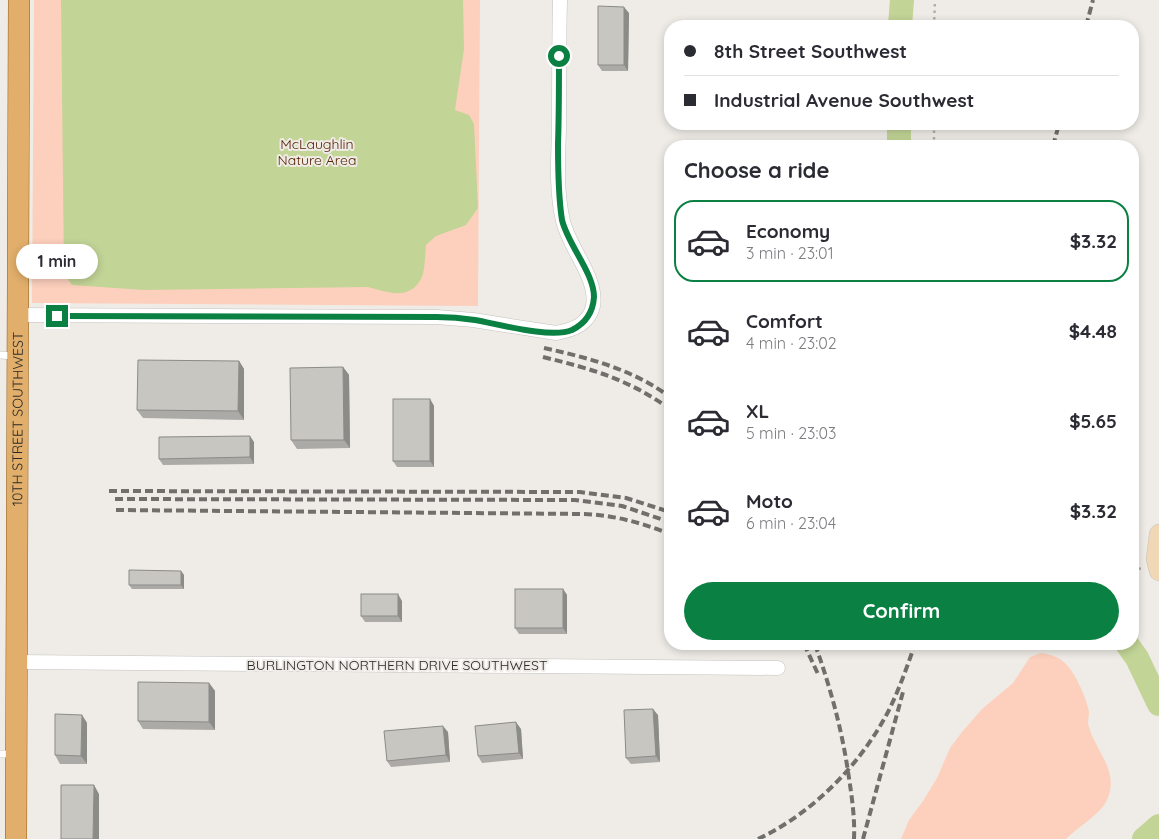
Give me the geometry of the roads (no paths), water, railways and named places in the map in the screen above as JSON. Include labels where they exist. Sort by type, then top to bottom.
[{"type":"main road","name":"10TH STREET SOUTHWEST","points":[[16,839],[8,754],[16,662],[9,356],[18,315],[19,0]]},
{"type":"street","points":[[18,315],[437,317],[473,320],[556,333],[570,331],[582,325],[589,316],[593,306],[594,295],[591,283],[569,240],[563,221],[560,199],[558,169],[560,0]]},
{"type":"street","points":[[1158,569],[1156,546],[1159,534]]},
{"type":"street","name":"BURLINGTON NORTHERN DRIVE SOUTHWEST","points":[[16,662],[778,668]]},
{"type":"waterway","points":[[900,20],[902,0]]},
{"type":"waterway","points":[[899,130],[899,140]]},
{"type":"waterway","points":[[1131,650],[1159,704]]},
{"type":"waterway","points":[[1144,839],[1159,826]]},
{"type":"railway","points":[[1088,20],[1093,0]]},
{"type":"railway","points":[[1055,140],[1057,130]]},
{"type":"railway","points":[[544,348],[610,366],[641,379],[664,393]]},
{"type":"railway","points":[[543,357],[609,376],[639,390],[664,405]]},
{"type":"railway","points":[[109,491],[580,492],[626,498],[664,510]]},
{"type":"railway","points":[[115,499],[575,500],[622,506],[664,520]]},
{"type":"railway","points":[[116,510],[584,514],[628,520],[664,532]]},
{"type":"railway","points":[[807,650],[818,674]]},
{"type":"railway","points":[[817,650],[831,694],[843,743],[852,801],[854,839]]},
{"type":"railway","points":[[758,839],[798,816],[833,786],[864,751],[888,712],[913,650]]},
{"type":"railway","points":[[863,839],[903,692]]},
{"type":"park label","name":"McLaughlin Nature Area","points":[[317,152]]}]
